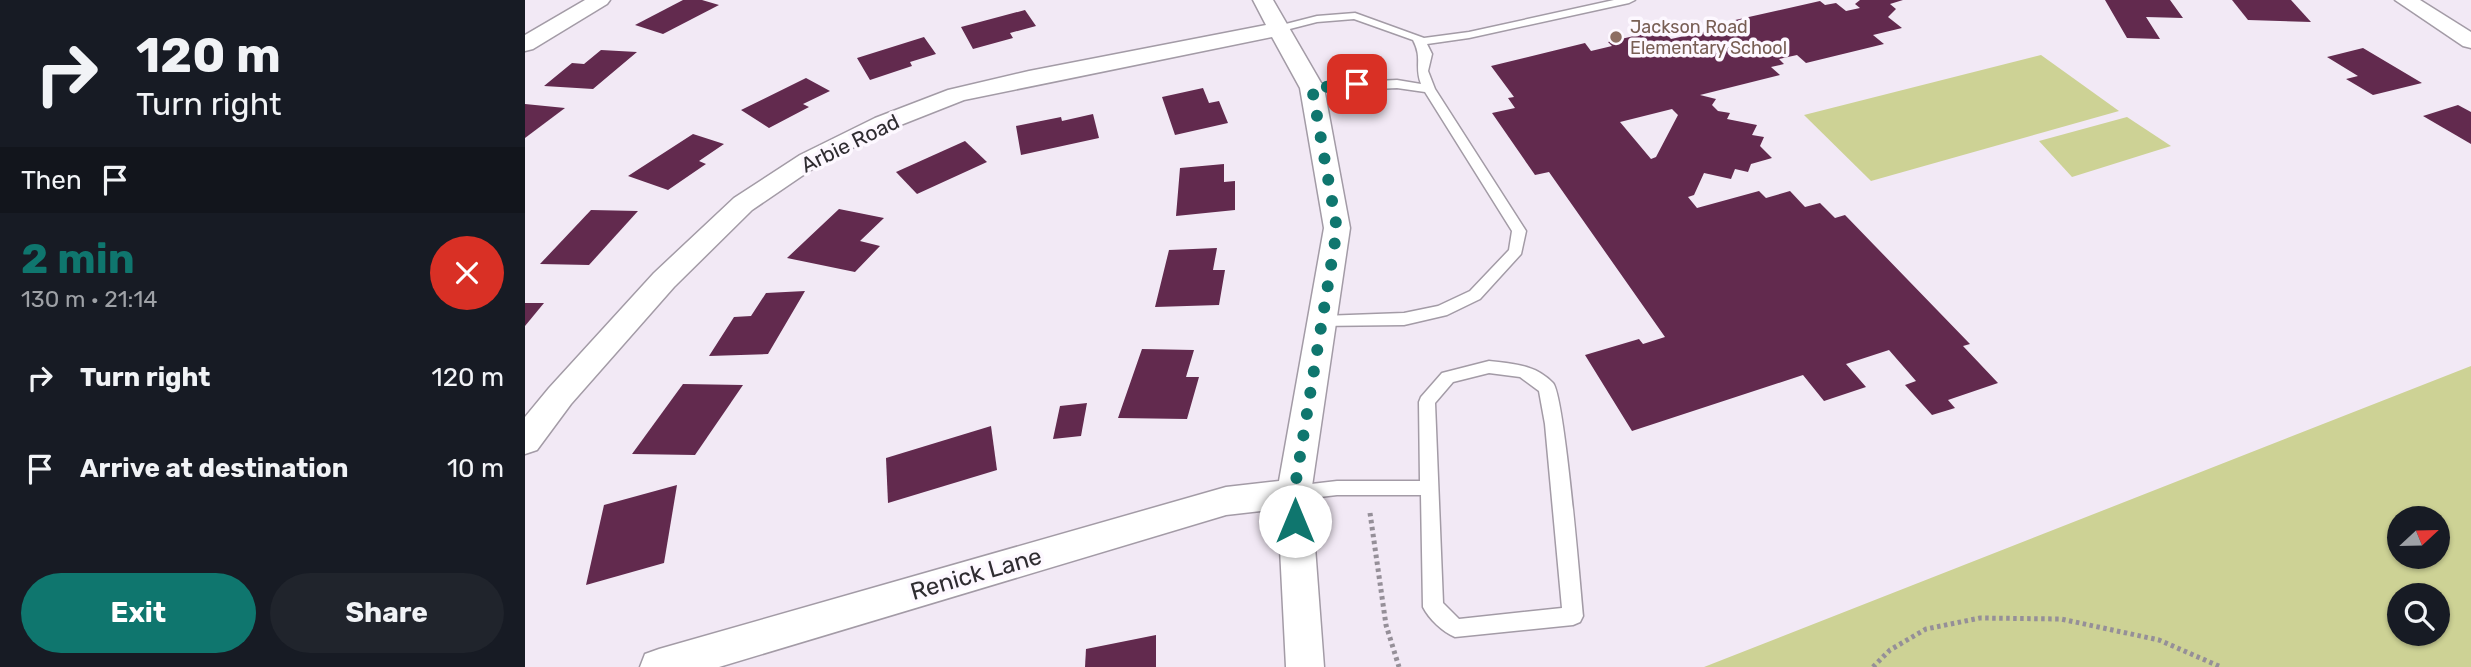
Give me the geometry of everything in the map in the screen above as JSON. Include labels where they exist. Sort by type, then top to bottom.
[{"type":"street","points":[[525,44],[600,0]]},
{"type":"street","points":[[1263,0],[1312,88],[1337,229],[1294,493],[1305,667]]},
{"type":"street","points":[[2405,0],[2471,41]]},
{"type":"street","name":"Arbie Road","points":[[525,442],[560,396],[664,280],[743,204],[809,160],[884,123],[957,95],[1029,78],[1279,29]]},
{"type":"street","name":"Renick Lane","points":[[659,667],[1226,501],[1294,493]]},
{"type":"lane","points":[[1420,42],[1469,35],[1629,0]]},
{"type":"lane","points":[[1279,29],[1317,19],[1355,16],[1418,38],[1426,54],[1422,71],[1429,89],[1520,231],[1516,251],[1475,295],[1442,311],[1404,318],[1322,322]]},
{"type":"lane","points":[[1312,88],[1397,84],[1429,89]]},
{"type":"lane","points":[[1489,367],[1524,371],[1547,388],[1554,424],[1573,616],[1455,628],[1433,607],[1429,488],[1427,402],[1448,377],[1489,367]]},
{"type":"lane","points":[[1294,493],[1364,488],[1429,488]]},
{"type":"path","points":[[1364,488],[1386,625],[1399,667]]},
{"type":"path","points":[[1873,667],[1890,650],[1926,629],[1980,618],[2061,619],[2159,640],[2221,667]]},
{"type":"green space","points":[[2041,55],[2119,111],[1871,181],[1804,115]]},
{"type":"green space","points":[[2127,117],[2171,146],[2072,177],[2039,141]]},
{"type":"green space","points":[[2471,366],[2471,667],[1704,667]]},
{"type":"building","points":[[683,0],[702,0],[719,5],[663,34],[635,25]]},
{"type":"building","points":[[1860,0],[1903,0],[1890,4],[1896,9],[1888,17],[1902,28],[1873,35],[1884,44],[1806,63],[1797,55],[1779,59],[1784,64],[1771,67],[1780,75],[1700,95],[1716,99],[1712,105],[1718,111],[1730,113],[1727,119],[1757,125],[1752,135],[1764,137],[1760,146],[1772,158],[1751,164],[1748,172],[1735,169],[1731,179],[1704,173],[1694,195],[1688,197],[1697,208],[1759,191],[1766,198],[1790,191],[1805,207],[1820,203],[1835,218],[1845,215],[1970,344],[1963,346],[1998,383],[1948,400],[1955,408],[1932,415],[1905,385],[1916,381],[1889,350],[1846,364],[1866,387],[1824,401],[1803,375],[1632,431],[1585,355],[1639,339],[1643,344],[1665,337],[1549,172],[1535,175],[1492,113],[1515,108],[1508,98],[1514,97],[1491,66],[1585,43],[1591,51],[1612,46],[1608,42],[1634,36],[1629,31],[1658,25],[1671,39],[1707,31],[1704,27],[1820,1],[1825,5],[1836,3],[1846,11],[1860,8],[1855,4]],"holes":[[[1672,109],[1678,115],[1656,157],[1651,159],[1620,122]]]},
{"type":"building","points":[[2105,0],[2170,0],[2183,18],[2146,17],[2160,39],[2127,38]]},
{"type":"building","points":[[2232,0],[2291,0],[2311,22],[2248,20]]},
{"type":"building","points":[[1025,10],[1036,26],[1010,33],[1013,38],[973,49],[961,27]]},
{"type":"building","points":[[924,37],[936,54],[910,62],[912,66],[870,80],[857,58]]},
{"type":"building","points":[[2363,48],[2422,83],[2373,95],[2346,79],[2358,76],[2327,57]]},
{"type":"building","points":[[601,50],[637,52],[593,89],[544,86],[572,63],[584,64]]},
{"type":"building","points":[[806,78],[830,91],[803,104],[809,107],[769,128],[741,110]]},
{"type":"building","points":[[1203,88],[1209,103],[1219,101],[1228,123],[1175,135],[1162,97]]},
{"type":"building","points":[[525,104],[565,108],[525,138]]},
{"type":"building","points":[[2458,105],[2471,112],[2471,144],[2423,116]]},
{"type":"building","points":[[1093,114],[1099,138],[1021,155],[1016,126],[1061,117],[1062,121]]},
{"type":"building","points":[[693,134],[724,144],[699,161],[706,164],[668,190],[628,176]]},
{"type":"building","points":[[965,141],[987,162],[917,194],[896,172]]},
{"type":"building","points":[[1224,164],[1224,182],[1235,181],[1235,210],[1176,216],[1180,168]]},
{"type":"building","points":[[839,209],[884,218],[860,241],[880,246],[855,272],[787,258]]},
{"type":"building","points":[[591,210],[638,211],[589,265],[540,264]]},
{"type":"building","points":[[1217,248],[1213,270],[1225,270],[1219,305],[1155,307],[1169,250]]},
{"type":"building","points":[[805,291],[768,354],[709,356],[734,317],[751,316],[766,293]]},
{"type":"building","points":[[525,303],[544,303],[525,326]]},
{"type":"building","points":[[1142,349],[1194,350],[1186,377],[1199,377],[1187,419],[1118,418]]},
{"type":"building","points":[[683,384],[743,385],[695,455],[632,454]]},
{"type":"building","points":[[1087,403],[1081,436],[1053,439],[1060,406]]},
{"type":"building","points":[[991,426],[997,470],[888,503],[886,458]]},
{"type":"building","points":[[677,485],[664,563],[586,585],[604,505]]},
{"type":"building","points":[[1156,635],[1156,667],[1085,667],[1086,649]]},
{"type":"place","name":"Jackson Road Elementary School","points":[[1616,37]]},
{"type":"route","points":[[1295,521],[1294,493],[1337,229],[1312,88],[1357,84]]}]
